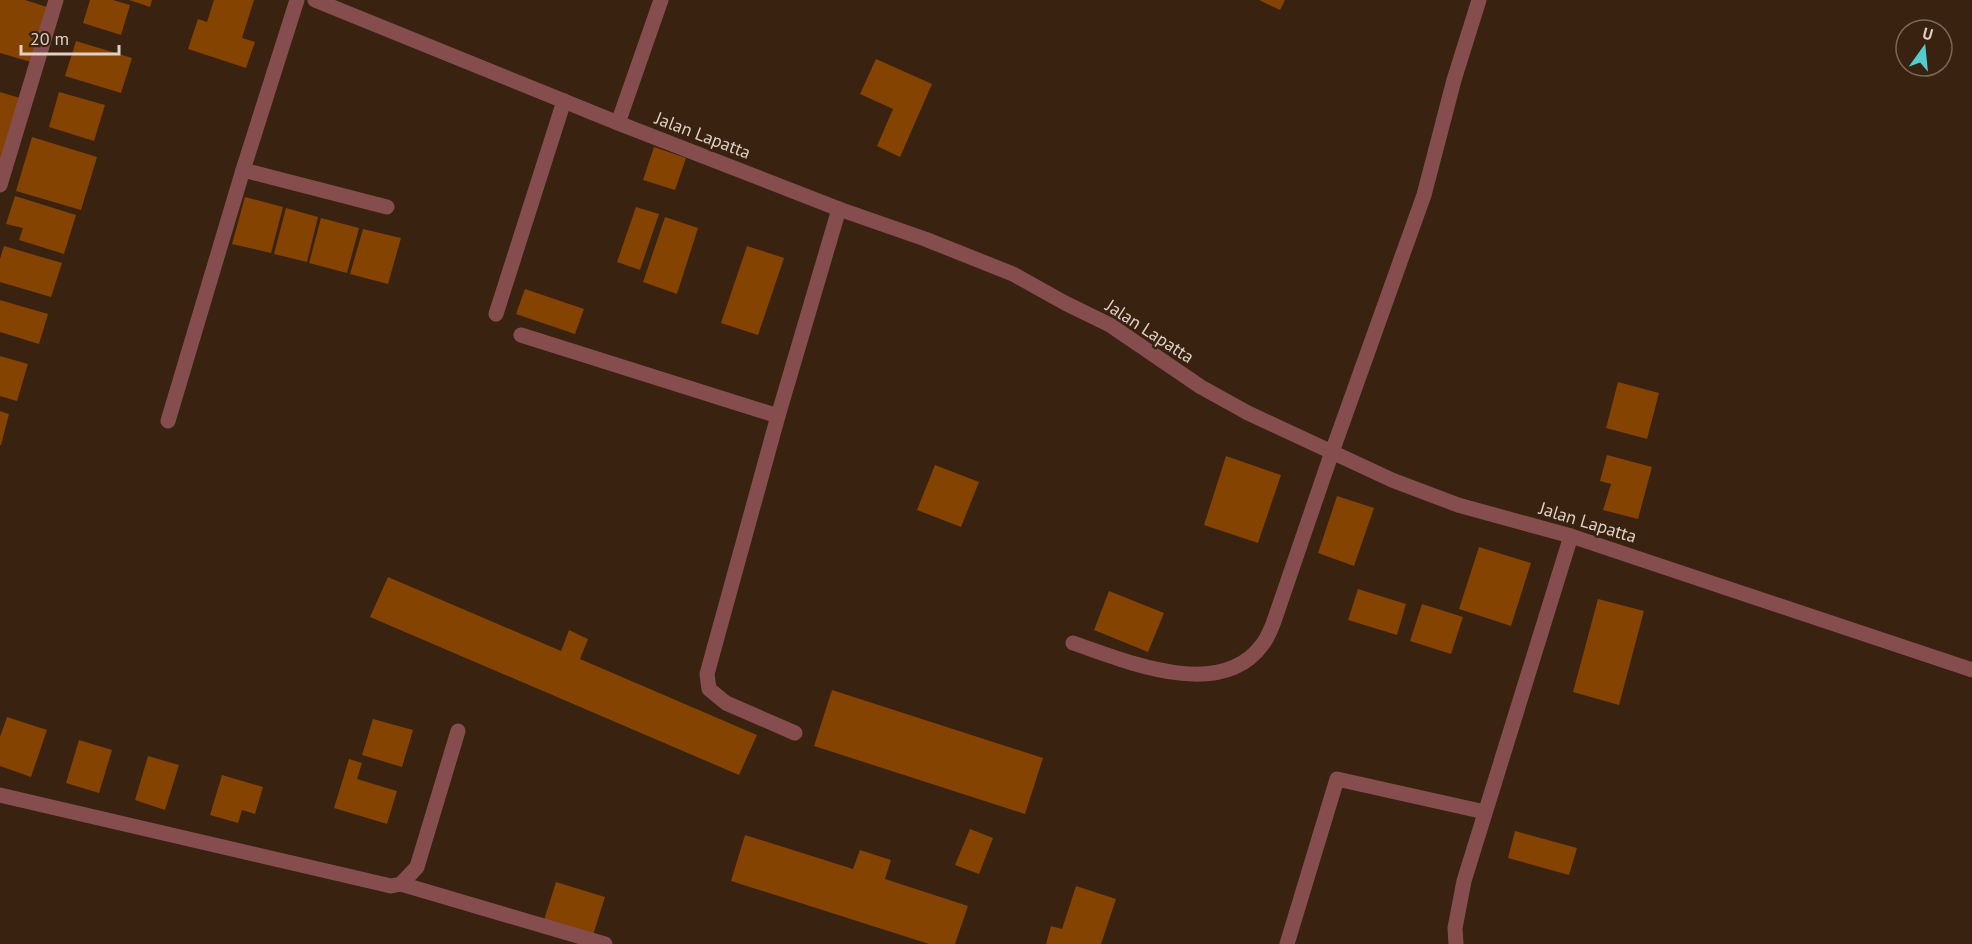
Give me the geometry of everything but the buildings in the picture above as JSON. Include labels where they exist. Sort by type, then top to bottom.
[{"type":"street","points":[[0,185],[56,0]]},
{"type":"street","points":[[168,421],[243,170],[297,0]]},
{"type":"street","name":"Jalan Lapatta","points":[[315,0],[618,123],[1013,274],[1110,325],[1201,387],[1248,413],[1392,480],[1458,505],[1571,536],[1972,670]]},
{"type":"street","points":[[618,123],[661,0]]},
{"type":"street","points":[[1073,644],[1138,665],[1187,675],[1213,673],[1232,668],[1248,660],[1263,644],[1273,624],[1424,195],[1454,80],[1479,0]]},
{"type":"street","points":[[496,314],[564,101]]},
{"type":"street","points":[[243,170],[387,207]]},
{"type":"street","points":[[795,733],[726,704],[709,689],[707,674],[778,416],[839,209]]},
{"type":"street","points":[[521,335],[778,416]]},
{"type":"street","points":[[1456,944],[1455,928],[1464,881],[1571,536]]},
{"type":"street","points":[[401,884],[417,867],[458,731]]},
{"type":"street","points":[[1287,944],[1337,779],[1485,812]]},
{"type":"street","points":[[0,795],[361,878],[378,884],[391,886],[401,884],[605,944]]}]
